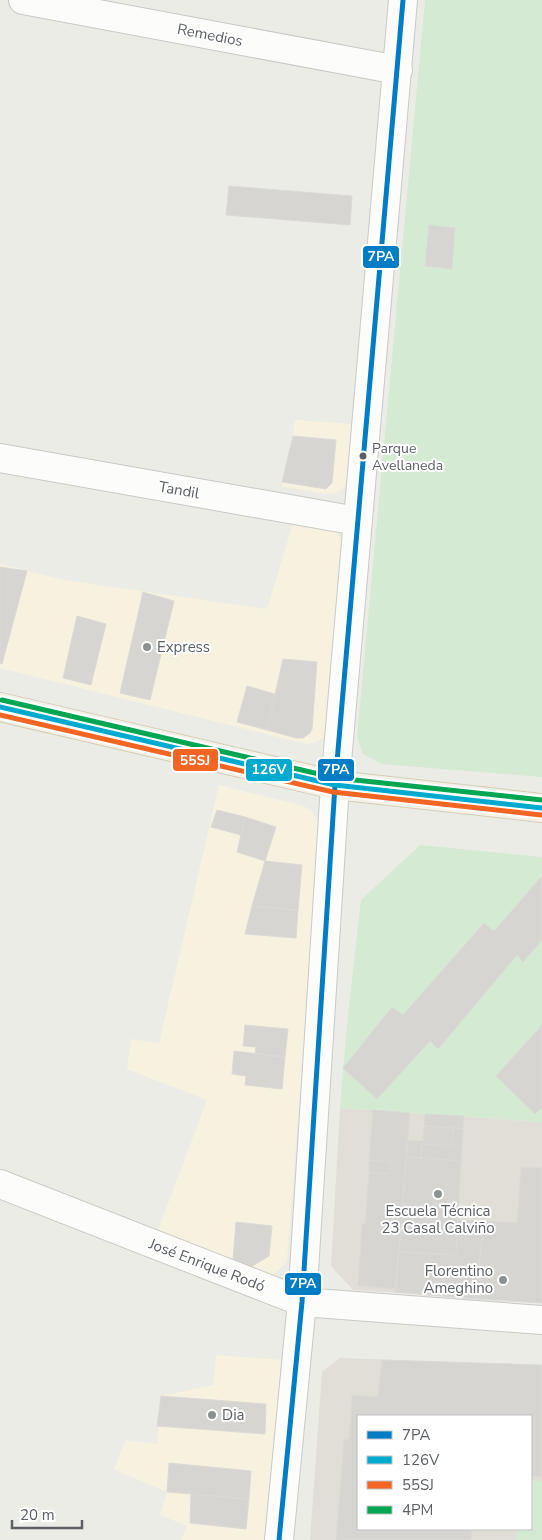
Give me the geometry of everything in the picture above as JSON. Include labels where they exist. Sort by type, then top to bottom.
[{"type":"main road","points":[[0,707],[335,785],[542,808]]},
{"type":"street","name":"Remedios","points":[[23,0],[398,70]]},
{"type":"street","points":[[280,1540],[302,1302],[335,785],[403,0]]},
{"type":"street","name":"Tandil","points":[[0,458],[357,522]]},
{"type":"street","name":"José Enrique Rodó","points":[[0,1184],[302,1302],[542,1320]]},
{"type":"shaded area","points":[[295,420],[354,424],[350,477],[340,491],[324,494],[282,486]]},
{"type":"shaded area","points":[[294,519],[337,531],[345,550],[331,729],[323,738],[314,743],[306,744],[0,668],[0,564],[64,580],[267,609]]},
{"type":"shaded area","points":[[219,785],[304,806],[318,820],[320,831],[287,1261],[270,1277],[155,1238],[207,1100],[127,1069],[131,1039],[159,1043]]},
{"type":"shaded area","name":"Escuela Técnica 23 Casal Calviño","points":[[340,1108],[542,1122],[542,1302],[353,1290],[331,1266]]},
{"type":"shaded area","points":[[216,1355],[283,1360],[265,1540],[181,1540],[187,1526],[160,1515],[167,1492],[114,1469],[126,1440],[157,1444],[161,1396],[213,1385]]},
{"type":"shaded area","points":[[340,1358],[542,1365],[542,1540],[310,1540],[322,1372]]},
{"type":"green space","name":"Parque Avellaneda","points":[[425,0],[542,0],[542,777],[382,764],[363,754],[357,737]]},
{"type":"green space","points":[[420,845],[542,857],[542,876],[494,931],[484,923],[403,1015],[392,1007],[343,1068],[361,900]]},
{"type":"green space","points":[[542,940],[542,1025],[496,1076],[535,1114],[542,1107],[542,1122],[340,1108],[343,1068],[377,1099],[430,1041],[438,1048],[517,955],[523,962]]},
{"type":"green space","points":[[532,1480],[542,1481],[542,1540],[516,1540],[516,1530],[532,1530]]},
{"type":"building","points":[[229,186],[352,196],[350,225],[226,215]]},
{"type":"building","points":[[429,225],[455,228],[452,269],[425,266]]},
{"type":"building","points":[[293,436],[336,440],[332,483],[326,489],[282,482]]},
{"type":"building","points":[[0,567],[27,571],[2,664],[0,663]]},
{"type":"building","name":"Express","points":[[143,592],[174,601],[150,700],[120,693]]},
{"type":"building","points":[[77,616],[106,624],[91,685],[63,678]]},
{"type":"building","points":[[283,659],[317,662],[312,729],[303,738],[296,738],[267,730]]},
{"type":"building","points":[[247,686],[275,694],[267,730],[237,722]]},
{"type":"building","points":[[217,810],[245,817],[241,835],[211,827]]},
{"type":"building","points":[[245,817],[276,827],[265,861],[237,852]]},
{"type":"building","points":[[265,861],[302,865],[298,910],[252,906]]},
{"type":"building","points":[[542,876],[542,940],[523,962],[517,955],[438,1049],[430,1041],[377,1099],[343,1068],[392,1007],[403,1015],[484,923],[494,931]]},
{"type":"building","points":[[252,906],[298,910],[296,938],[245,934]]},
{"type":"building","points":[[245,1025],[288,1029],[285,1057],[255,1054],[256,1047],[243,1046]]},
{"type":"building","points":[[542,1025],[542,1107],[535,1114],[496,1076]]},
{"type":"building","points":[[234,1051],[285,1057],[282,1089],[245,1085],[246,1076],[232,1074]]},
{"type":"building","points":[[373,1110],[410,1113],[395,1289],[358,1286],[362,1223],[365,1224],[369,1173],[390,1174],[391,1162],[369,1160]]},
{"type":"building","points":[[425,1114],[464,1116],[463,1129],[424,1126]]},
{"type":"building","points":[[424,1126],[453,1128],[452,1146],[422,1144],[421,1158],[406,1157],[407,1140],[423,1141]]},
{"type":"building","points":[[453,1128],[463,1129],[461,1161],[421,1158],[422,1144],[452,1146]]},
{"type":"building","points":[[406,1157],[461,1161],[456,1255],[399,1252]]},
{"type":"building","points":[[369,1160],[391,1162],[390,1174],[369,1173]]},
{"type":"building","points":[[521,1167],[542,1168],[542,1303],[476,1299],[483,1221],[517,1223]]},
{"type":"building","points":[[458,1220],[483,1221],[476,1299],[395,1292],[399,1252],[456,1255]]},
{"type":"building","points":[[236,1222],[272,1226],[269,1256],[251,1267],[233,1260]]},
{"type":"building","points":[[382,1360],[542,1365],[542,1477],[532,1476],[532,1415],[357,1415],[357,1530],[472,1530],[471,1540],[336,1540],[344,1440],[349,1439],[352,1395],[378,1397]]},
{"type":"building","name":"Dia","points":[[161,1396],[266,1404],[265,1434],[157,1426]]},
{"type":"building","points":[[169,1463],[251,1471],[249,1499],[167,1492]]},
{"type":"building","points":[[191,1494],[249,1499],[246,1529],[190,1523]]},
{"type":"transit line","name":"7PA","points":[[279,1540],[302,1302],[335,785],[403,0]]},
{"type":"transit line","name":"4PM","points":[[2,700],[336,778],[542,800]]},
{"type":"transit line","name":"126V","points":[[0,707],[335,785],[542,808]]},
{"type":"transit line","name":"55SJ","points":[[0,715],[333,792],[541,815]]},
{"type":"place","name":"Parque Avellaneda","points":[[363,456]]},
{"type":"place","name":"Express","points":[[147,647]]},
{"type":"place","name":"Escuela Técnica 23 Casal Calviño","points":[[438,1194]]},
{"type":"place","name":"Florentino Ameghino","points":[[503,1280]]},
{"type":"place","name":"Dia","points":[[212,1415]]}]
